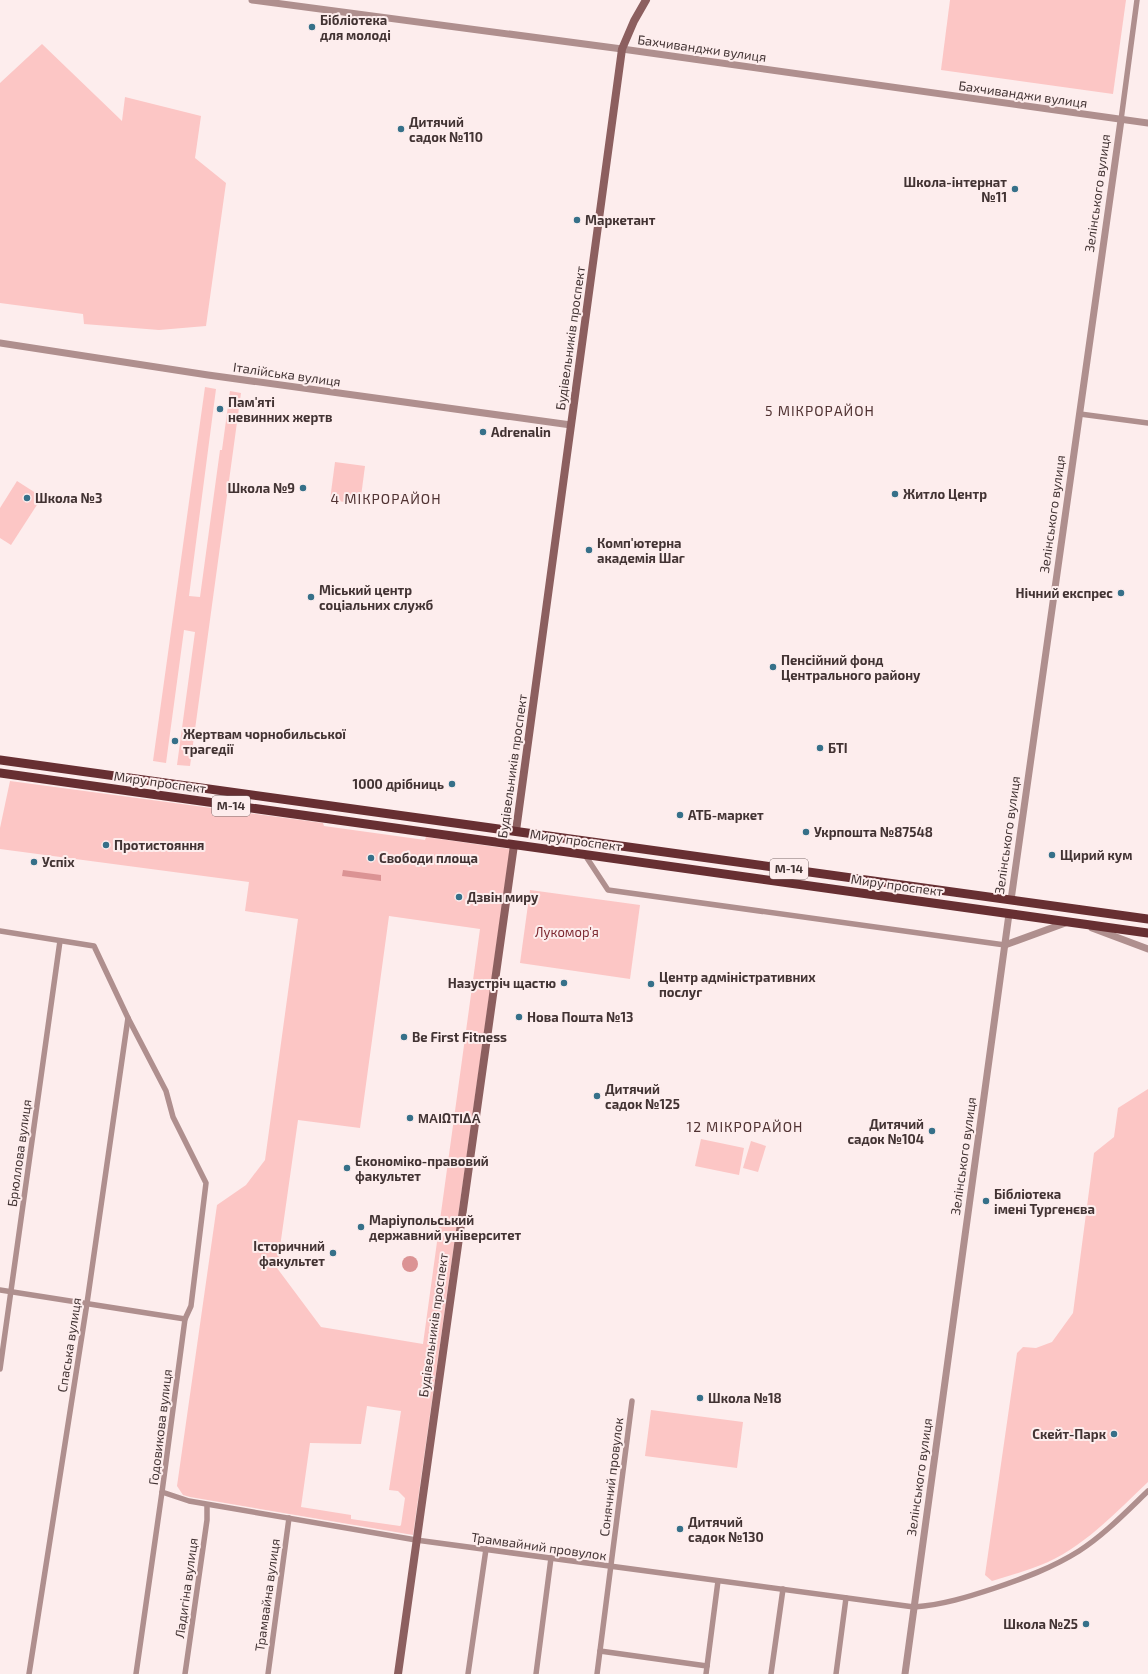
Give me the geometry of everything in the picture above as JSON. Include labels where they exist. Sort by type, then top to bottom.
[{"type":"highway","name":"Миру проспект","points":[[1,760],[1148,919]]},
{"type":"highway","name":"Миру проспект","points":[[0,773],[1148,933]]},
{"type":"highway","name":"Будівельників проспект","points":[[514,845],[516,831]]},
{"type":"highway","name":"Зелінського вулиця","points":[[1009,914],[1011,900]]},
{"type":"main road","name":"Будівельників проспект","points":[[516,831],[622,49],[634,21],[646,0]]},
{"type":"main road","name":"Будівельників проспект","points":[[398,1674],[514,845]]},
{"type":"street","name":"Бахчиванджи вулиця","points":[[252,0],[622,49],[1148,124]]},
{"type":"street","name":"Зелінського вулиця","points":[[1011,900],[1137,0]]},
{"type":"street","name":"Італійська вулиця","points":[[0,343],[208,375],[571,425]]},
{"type":"street","points":[[1080,414],[1148,424]]},
{"type":"street","points":[[0,773],[1,760]]},
{"type":"street","points":[[585,855],[608,890],[1005,945],[1068,922]]},
{"type":"street","name":"Зелінського вулиця","points":[[905,1674],[1009,914]]},
{"type":"street","points":[[1082,924],[1148,949]]},
{"type":"street","points":[[0,931],[94,946],[128,1018]]},
{"type":"street","name":"Брюллова вулиця","points":[[0,1369],[60,941]]},
{"type":"street","name":"Годовикова вулиця","points":[[128,1018],[166,1091],[173,1117],[206,1183],[191,1306],[185,1319],[136,1674]]},
{"type":"street","name":"Спаська вулиця","points":[[29,1674],[87,1303],[128,1018]]},
{"type":"street","points":[[0,1290],[185,1319]]},
{"type":"street","name":"Сонячний провулок","points":[[597,1674],[632,1401]]},
{"type":"street","name":"Трамвайний провулок","points":[[162,1492],[188,1501],[416,1540],[914,1607],[943,1603],[964,1598],[1025,1578],[1050,1568],[1080,1551],[1098,1537],[1148,1491]]},
{"type":"street","name":"Ладигіна вулиця","points":[[185,1674],[207,1520],[207,1504]]},
{"type":"street","name":"Трамвайна вулиця","points":[[268,1674],[289,1518]]},
{"type":"street","points":[[468,1674],[486,1549]]},
{"type":"street","points":[[536,1674],[551,1558]]},
{"type":"street","points":[[706,1674],[718,1581]]},
{"type":"street","points":[[771,1674],[783,1590]]},
{"type":"street","points":[[836,1674],[846,1598]]},
{"type":"street","points":[[600,1651],[707,1666]]},
{"type":"green space","points":[[950,0],[1126,0],[1113,94],[941,70]]},
{"type":"green space","points":[[42,44],[122,121],[125,97],[201,116],[195,158],[226,183],[206,326],[159,330],[84,324],[83,314],[0,303],[0,83]]},
{"type":"green space","points":[[205,387],[216,389],[189,596],[200,597],[220,450],[222,450],[230,391],[241,393],[190,766],[177,765],[195,632],[184,630],[166,763],[153,761]]},
{"type":"green space","points":[[335,462],[365,466],[360,504],[330,500]]},
{"type":"green space","points":[[17,481],[42,497],[11,545],[0,538],[0,508]]},
{"type":"green space","points":[[10,781],[323,823],[324,826],[425,840],[426,837],[510,849],[413,1535],[190,1497],[183,1495],[177,1486],[217,1205],[246,1185],[265,1160],[298,919],[245,911],[249,882],[0,849],[0,828]],"holes":[[[389,916],[480,929],[423,1344],[321,1327],[277,1268],[298,1120],[360,1128]],[[367,1406],[401,1411],[389,1490],[398,1491],[405,1498],[400,1526],[351,1519],[351,1515],[301,1507],[310,1443],[361,1444]]]},
{"type":"green space","name":"Лукомор'я","points":[[530,890],[640,905],[630,979],[520,963]]},
{"type":"green space","points":[[1148,1089],[1148,1482],[1101,1526],[1062,1555],[1034,1568],[992,1581],[985,1575],[1017,1353],[1023,1347],[1036,1348],[1052,1342],[1073,1313],[1094,1153],[1114,1137],[1118,1108]]},
{"type":"green space","points":[[701,1139],[744,1148],[739,1175],[695,1166]]},
{"type":"green space","points":[[751,1141],[766,1146],[758,1172],[743,1168]]},
{"type":"green space","points":[[651,1410],[743,1422],[737,1468],[645,1456]]},
{"type":"shaded area","points":[[343,870],[381,875],[381,881],[342,876]]},
{"type":"shaded area","points":[[410,1256],[417,1261],[418,1264],[413,1271],[410,1272],[403,1267],[402,1264],[407,1257]]},
{"type":"place","name":"Бібліотека для молоді","points":[[312,27]]},
{"type":"place","name":"Дитячий садок №110","points":[[401,129]]},
{"type":"place","name":"Школа-інтернат №11","points":[[1015,189]]},
{"type":"place","name":"Маркетант","points":[[577,220]]},
{"type":"place","name":"Пам'яті невинних жертв","points":[[220,409]]},
{"type":"place","name":"Adrenalin","points":[[483,432]]},
{"type":"place","name":"Школа №9","points":[[303,488]]},
{"type":"place","name":"Житло Центр","points":[[895,494]]},
{"type":"place","name":"Школа №3","points":[[27,498]]},
{"type":"place","name":"Комп'ютерна академія Шаг","points":[[589,550]]},
{"type":"place","name":"Нічний експрес","points":[[1121,593]]},
{"type":"place","name":"Міський центр соціальних служб","points":[[311,597]]},
{"type":"place","name":"Пенсійний фонд Центрального району","points":[[773,667]]},
{"type":"place","name":"Жертвам чорнобильської трагедії","points":[[175,741]]},
{"type":"place","name":"БТІ","points":[[820,748]]},
{"type":"place","name":"1000 дрібниць","points":[[452,784]]},
{"type":"place","name":"АТБ-маркет","points":[[680,815]]},
{"type":"place","name":"Укрпошта №87548","points":[[806,832]]},
{"type":"place","name":"Протистояння","points":[[106,845]]},
{"type":"place","name":"Щирий кум","points":[[1052,855]]},
{"type":"place","name":"Свободи площа","points":[[371,858]]},
{"type":"place","name":"Успіх","points":[[34,862]]},
{"type":"place","name":"Дзвін миру","points":[[459,897]]},
{"type":"place","name":"Назустріч щастю","points":[[564,983]]},
{"type":"place","name":"Центр адміністративних послуг","points":[[651,984]]},
{"type":"place","name":"Нова Пошта №13","points":[[519,1017]]},
{"type":"place","name":"Be First Fitness","points":[[404,1037]]},
{"type":"place","name":"Дитячий садок №125","points":[[597,1096]]},
{"type":"place","name":"ΜΑΙΩΤΙΔΑ","points":[[410,1118]]},
{"type":"place","name":"Дитячий садок №104","points":[[932,1131]]},
{"type":"place","name":"Економіко-правовий факультет","points":[[347,1168]]},
{"type":"place","name":"Бібліотека імені Тургенєва","points":[[986,1201]]},
{"type":"place","name":"Маріупольський державний університет","points":[[361,1227]]},
{"type":"place","name":"Історичний факультет","points":[[333,1253]]},
{"type":"place","name":"Школа №18","points":[[700,1398]]},
{"type":"place","name":"Скейт-Парк","points":[[1114,1434]]},
{"type":"place","name":"Дитячий садок №130","points":[[680,1529]]},
{"type":"place","name":"Школа №25","points":[[1086,1624]]},
{"type":"district","name":"5 МІКРОРАЙОН","points":[[820,411]]},
{"type":"district","name":"4 МІКРОРАЙОН","points":[[386,499]]},
{"type":"district","name":"12 МІКРОРАЙОН","points":[[745,1127]]}]
